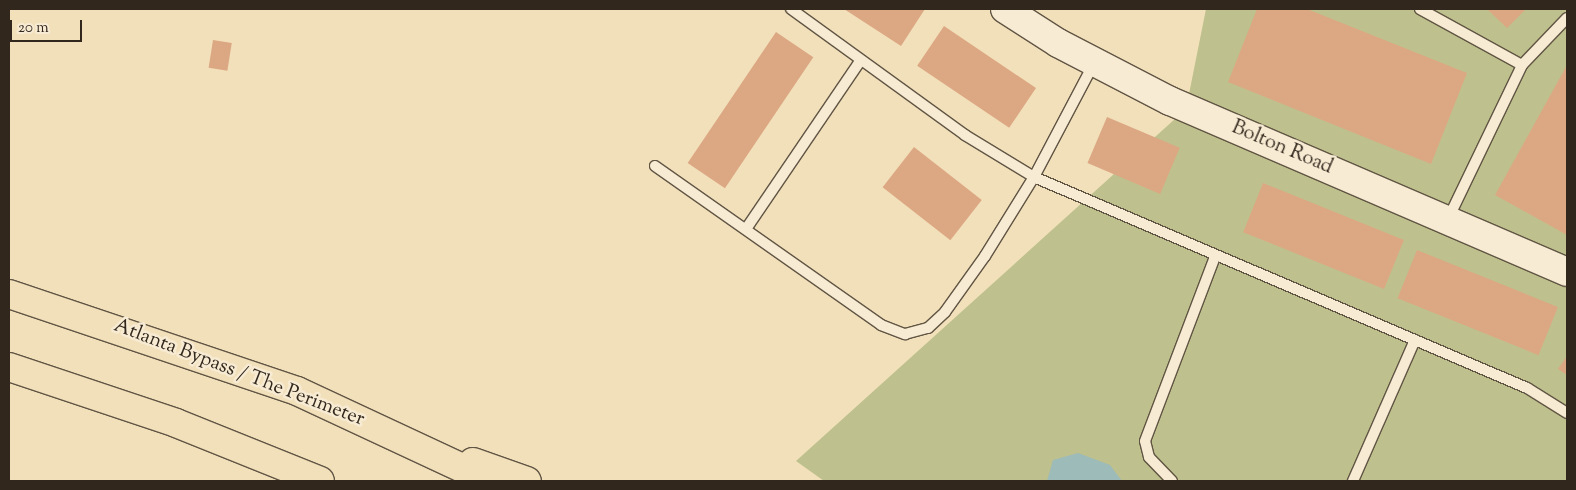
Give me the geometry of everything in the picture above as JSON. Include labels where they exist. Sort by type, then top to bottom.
[{"type":"highway","name":"Atlanta Bypass / The Perimeter","points":[[9,294],[206,357],[394,433],[490,481]]},
{"type":"highway","points":[[9,367],[176,423],[320,481]]},
{"type":"highway","points":[[394,433],[527,481]]},
{"type":"street","name":"Bolton Road","points":[[1005,9],[1095,62],[1170,101],[1448,218],[1567,272]]},
{"type":"lane","points":[[791,9],[860,60],[1034,177],[1215,257],[1527,388],[1567,413]]},
{"type":"lane","points":[[1420,9],[1522,65]]},
{"type":"lane","points":[[1448,218],[1522,65],[1567,18]]},
{"type":"lane","points":[[746,229],[860,60]]},
{"type":"lane","points":[[655,166],[881,325],[905,334],[928,328],[945,312],[1034,177],[1095,62]]},
{"type":"lane","points":[[1172,481],[1149,457],[1145,441],[1215,257]]},
{"type":"lane","points":[[1353,481],[1415,340]]},
{"type":"green space","points":[[1206,9],[1567,9],[1567,481],[824,481],[796,461],[1186,109]]},
{"type":"water","points":[[1078,453],[1110,465],[1122,481],[1047,481],[1053,460]]},
{"type":"building","points":[[844,9],[925,9],[901,46]]},
{"type":"building","points":[[1257,9],[1307,9],[1467,73],[1431,164],[1228,82]]},
{"type":"building","points":[[1487,9],[1526,9],[1507,28]]},
{"type":"building","points":[[944,26],[1036,88],[1009,128],[917,66]]},
{"type":"building","points":[[776,32],[813,57],[725,188],[688,163]]},
{"type":"building","points":[[213,40],[232,43],[227,71],[209,68]]},
{"type":"building","points":[[1567,65],[1567,235],[1495,195]]},
{"type":"building","points":[[1107,117],[1180,148],[1160,194],[1087,163]]},
{"type":"building","points":[[914,147],[982,200],[950,240],[883,187]]},
{"type":"building","points":[[1263,183],[1404,240],[1384,289],[1243,232]]},
{"type":"building","points":[[1417,250],[1558,307],[1538,355],[1398,298]]},
{"type":"building","points":[[1567,356],[1567,375],[1558,369]]}]
